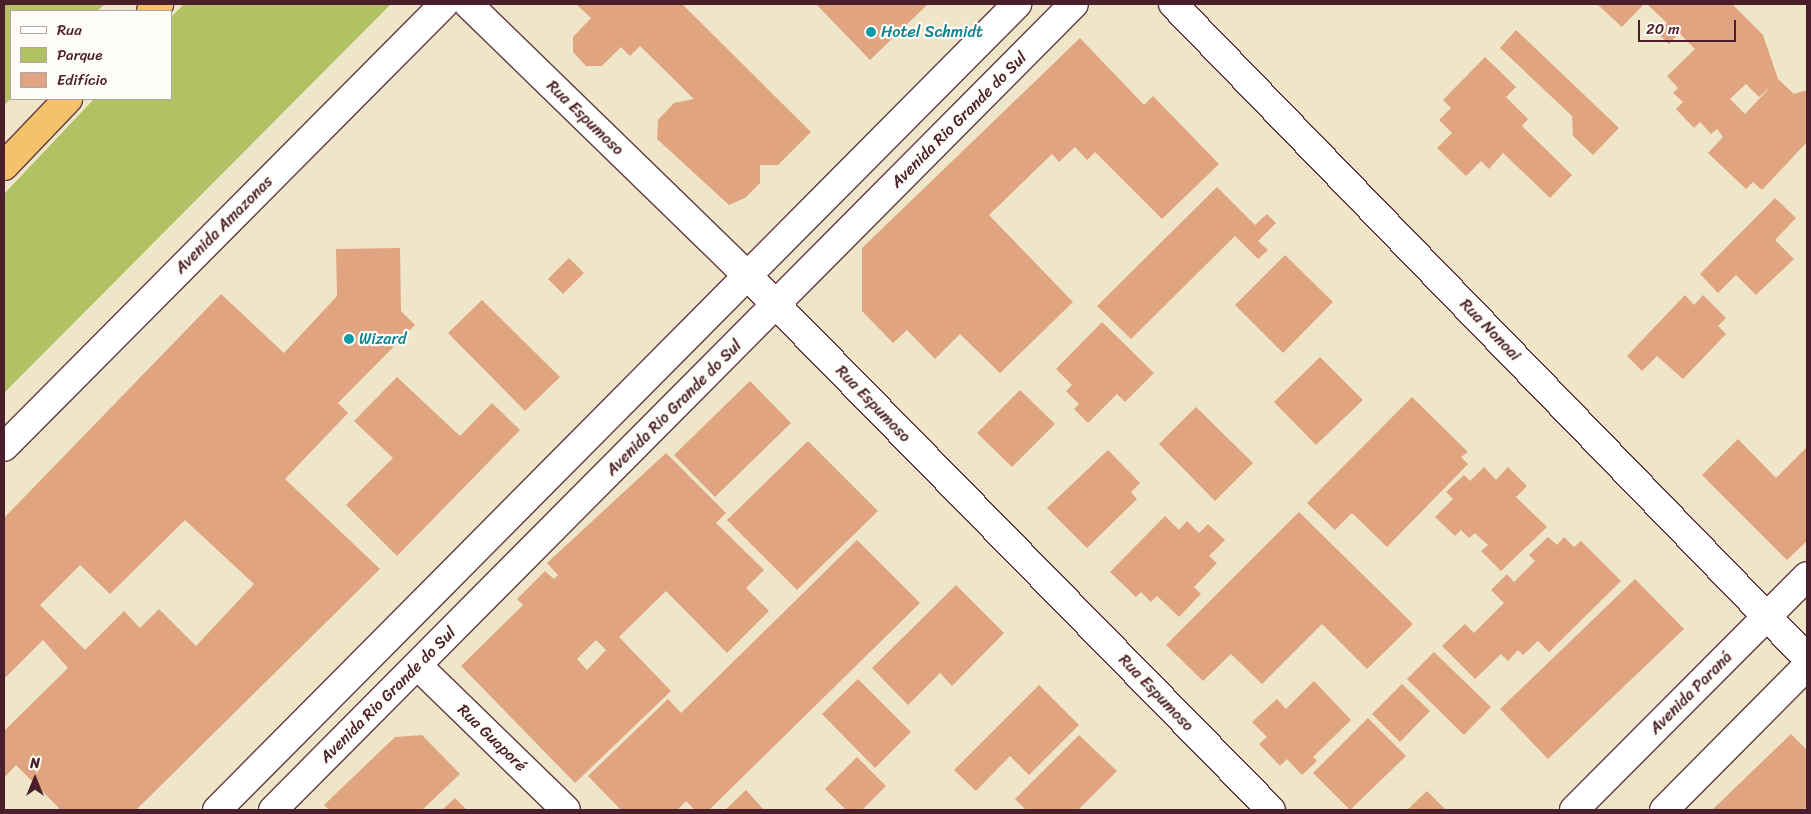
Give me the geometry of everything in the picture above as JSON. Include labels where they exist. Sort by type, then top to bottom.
[{"type":"highway","points":[[4,166],[67,100]]},
{"type":"street","name":"Avenida Amazonas","points":[[4,447],[444,4]]},
{"type":"street","name":"Rua Espumoso","points":[[468,4],[748,276],[1271,810]]},
{"type":"street","points":[[216,810],[1017,4]]},
{"type":"street","name":"Avenida Rio Grande do Sul","points":[[272,810],[418,666],[1074,4]]},
{"type":"street","name":"Rua Nonoai","points":[[1173,4],[1768,615],[1807,658]]},
{"type":"street","name":"Avenida Paraná","points":[[1574,810],[1807,576]]},
{"type":"street","name":"Rua Guaporé","points":[[418,666],[566,810]]},
{"type":"street","points":[[1664,810],[1807,666]]},
{"type":"green space","points":[[4,4],[105,4],[98,10],[10,10],[10,99],[4,106]]},
{"type":"green space","points":[[184,4],[391,4],[4,393],[4,194],[93,100],[172,100],[172,16]]},
{"type":"building","points":[[576,4],[682,4],[811,132],[778,165],[760,165],[760,183],[745,198],[729,205],[657,139],[658,120],[674,103],[694,99],[640,46],[630,56],[621,47],[602,66],[586,66],[573,52],[573,37],[591,18]]},
{"type":"building","name":"Hotel Schmidt","points":[[816,4],[928,4],[870,60]]},
{"type":"building","points":[[1597,4],[1644,4],[1622,27]]},
{"type":"building","points":[[1647,4],[1732,4],[1763,35],[1778,79],[1794,94],[1807,90],[1807,142],[1762,190],[1753,182],[1746,189],[1708,153],[1723,137],[1717,129],[1711,134],[1700,122],[1694,128],[1676,109],[1683,102],[1673,93],[1678,88],[1667,76],[1695,49],[1679,33],[1669,44],[1657,33],[1667,23]],"holes":[[[1746,84],[1759,97],[1772,85],[1745,114],[1730,99]]]},
{"type":"building","points":[[1516,30],[1619,128],[1593,155],[1573,136],[1572,116],[1500,48]]},
{"type":"building","points":[[1080,38],[1144,105],[1153,96],[1219,164],[1162,219],[1095,152],[1087,160],[1075,147],[1059,162],[1052,154],[989,215],[1073,302],[1000,373],[960,334],[935,359],[907,330],[893,343],[862,311],[862,248]]},
{"type":"building","points":[[1485,57],[1516,87],[1506,97],[1528,119],[1522,126],[1572,175],[1550,198],[1503,153],[1489,169],[1481,161],[1466,176],[1437,148],[1452,133],[1439,120],[1451,108],[1443,100]]},
{"type":"building","points":[[1217,187],[1255,225],[1267,214],[1276,223],[1258,241],[1268,250],[1258,259],[1235,236],[1131,339],[1097,306]]},
{"type":"building","points":[[1775,198],[1796,218],[1775,240],[1794,259],[1756,295],[1736,275],[1718,293],[1700,274]]},
{"type":"building","points":[[400,248],[401,311],[415,325],[338,403],[348,413],[285,479],[380,569],[136,810],[57,810],[59,808],[16,765],[4,778],[4,731],[68,668],[43,640],[4,679],[4,518],[221,294],[284,353],[337,296],[336,249]],"holes":[[[185,520],[254,584],[196,646],[159,609],[140,628],[124,611],[85,650],[40,605],[80,565],[110,594]]]},
{"type":"building","points":[[1285,255],[1333,302],[1283,353],[1235,305]]},
{"type":"building","points":[[569,258],[584,273],[563,294],[548,279]]},
{"type":"building","points":[[1685,295],[1694,305],[1703,295],[1726,318],[1718,326],[1726,334],[1683,379],[1657,356],[1642,371],[1627,356]]},
{"type":"building","points":[[482,300],[560,377],[525,411],[448,333]]},
{"type":"building","points":[[1102,322],[1154,373],[1125,402],[1117,394],[1088,423],[1074,409],[1079,404],[1066,391],[1072,385],[1056,369]]},
{"type":"building","points":[[1320,357],[1363,400],[1316,445],[1274,402]]},
{"type":"building","points":[[397,377],[460,436],[492,403],[520,430],[397,556],[346,505],[393,458],[354,421]]},
{"type":"building","points":[[750,381],[791,423],[715,497],[674,455]]},
{"type":"building","points":[[1020,390],[1055,424],[1012,467],[977,433]]},
{"type":"building","points":[[1412,397],[1468,452],[1461,457],[1468,464],[1387,547],[1352,513],[1335,530],[1307,503]]},
{"type":"building","points":[[1196,407],[1253,463],[1215,501],[1159,444]]},
{"type":"building","points":[[1738,439],[1776,478],[1807,447],[1807,541],[1787,560],[1702,475]]},
{"type":"building","points":[[808,441],[878,511],[797,590],[727,520]]},
{"type":"building","points":[[1108,450],[1140,483],[1131,492],[1137,499],[1087,548],[1047,508]]},
{"type":"building","points":[[666,453],[726,513],[716,523],[764,570],[746,588],[769,611],[727,653],[666,591],[619,637],[671,691],[575,783],[461,666],[523,605],[517,599],[545,571],[554,579],[558,575],[547,563]],"holes":[[[596,640],[606,650],[587,670],[577,659]]]},
{"type":"building","points":[[1484,467],[1496,480],[1508,467],[1527,486],[1516,497],[1547,527],[1501,571],[1481,551],[1488,545],[1475,533],[1469,538],[1461,530],[1455,536],[1435,517],[1453,499],[1446,492],[1464,475],[1470,481]]},
{"type":"building","points":[[1299,512],[1413,624],[1367,669],[1322,624],[1262,684],[1231,654],[1203,681],[1166,645]]},
{"type":"building","points":[[1165,516],[1179,530],[1187,521],[1199,533],[1208,524],[1225,540],[1209,556],[1217,563],[1194,587],[1201,594],[1179,617],[1157,596],[1151,602],[1141,592],[1136,597],[1110,572]]},
{"type":"building","points":[[1548,537],[1557,545],[1564,537],[1574,547],[1581,541],[1621,581],[1549,652],[1538,641],[1523,655],[1518,650],[1508,661],[1501,654],[1475,679],[1442,646],[1465,624],[1474,633],[1504,603],[1491,590],[1507,574],[1514,582],[1535,561],[1529,555]]},
{"type":"building","points":[[857,540],[920,603],[709,810],[695,810],[686,801],[677,810],[621,810],[588,776],[668,699],[681,713]]},
{"type":"building","points":[[1635,579],[1684,629],[1548,759],[1500,709]]},
{"type":"building","points":[[956,585],[1004,633],[952,686],[940,673],[908,705],[872,668]]},
{"type":"building","points":[[1434,652],[1491,707],[1464,735],[1407,679]]},
{"type":"building","points":[[858,679],[911,732],[875,768],[822,714]]},
{"type":"building","points":[[1314,681],[1351,720],[1313,757],[1317,761],[1302,775],[1287,759],[1280,766],[1259,744],[1267,737],[1252,722],[1277,699],[1286,709]]},
{"type":"building","points":[[1402,684],[1430,711],[1400,742],[1372,714]]},
{"type":"building","points":[[1039,685],[1079,725],[1029,775],[1010,756],[976,791],[954,770]]},
{"type":"building","points":[[1368,718],[1406,756],[1350,810],[1313,773]]},
{"type":"building","points":[[1791,734],[1807,750],[1807,807],[1803,810],[1712,810]]},
{"type":"building","points":[[422,735],[460,774],[422,810],[329,810],[324,805],[395,737]]},
{"type":"building","points":[[1079,735],[1117,771],[1078,810],[1026,810],[1015,799]]},
{"type":"building","points":[[857,757],[886,786],[862,810],[846,810],[825,789]]},
{"type":"building","points":[[746,790],[764,810],[725,810]]},
{"type":"building","points":[[1427,791],[1446,810],[1407,810]]},
{"type":"building","points":[[455,798],[467,810],[442,810]]},
{"type":"place","name":"Hotel Schmidt","points":[[871,32]]},
{"type":"place","name":"Wizard","points":[[349,339]]}]
